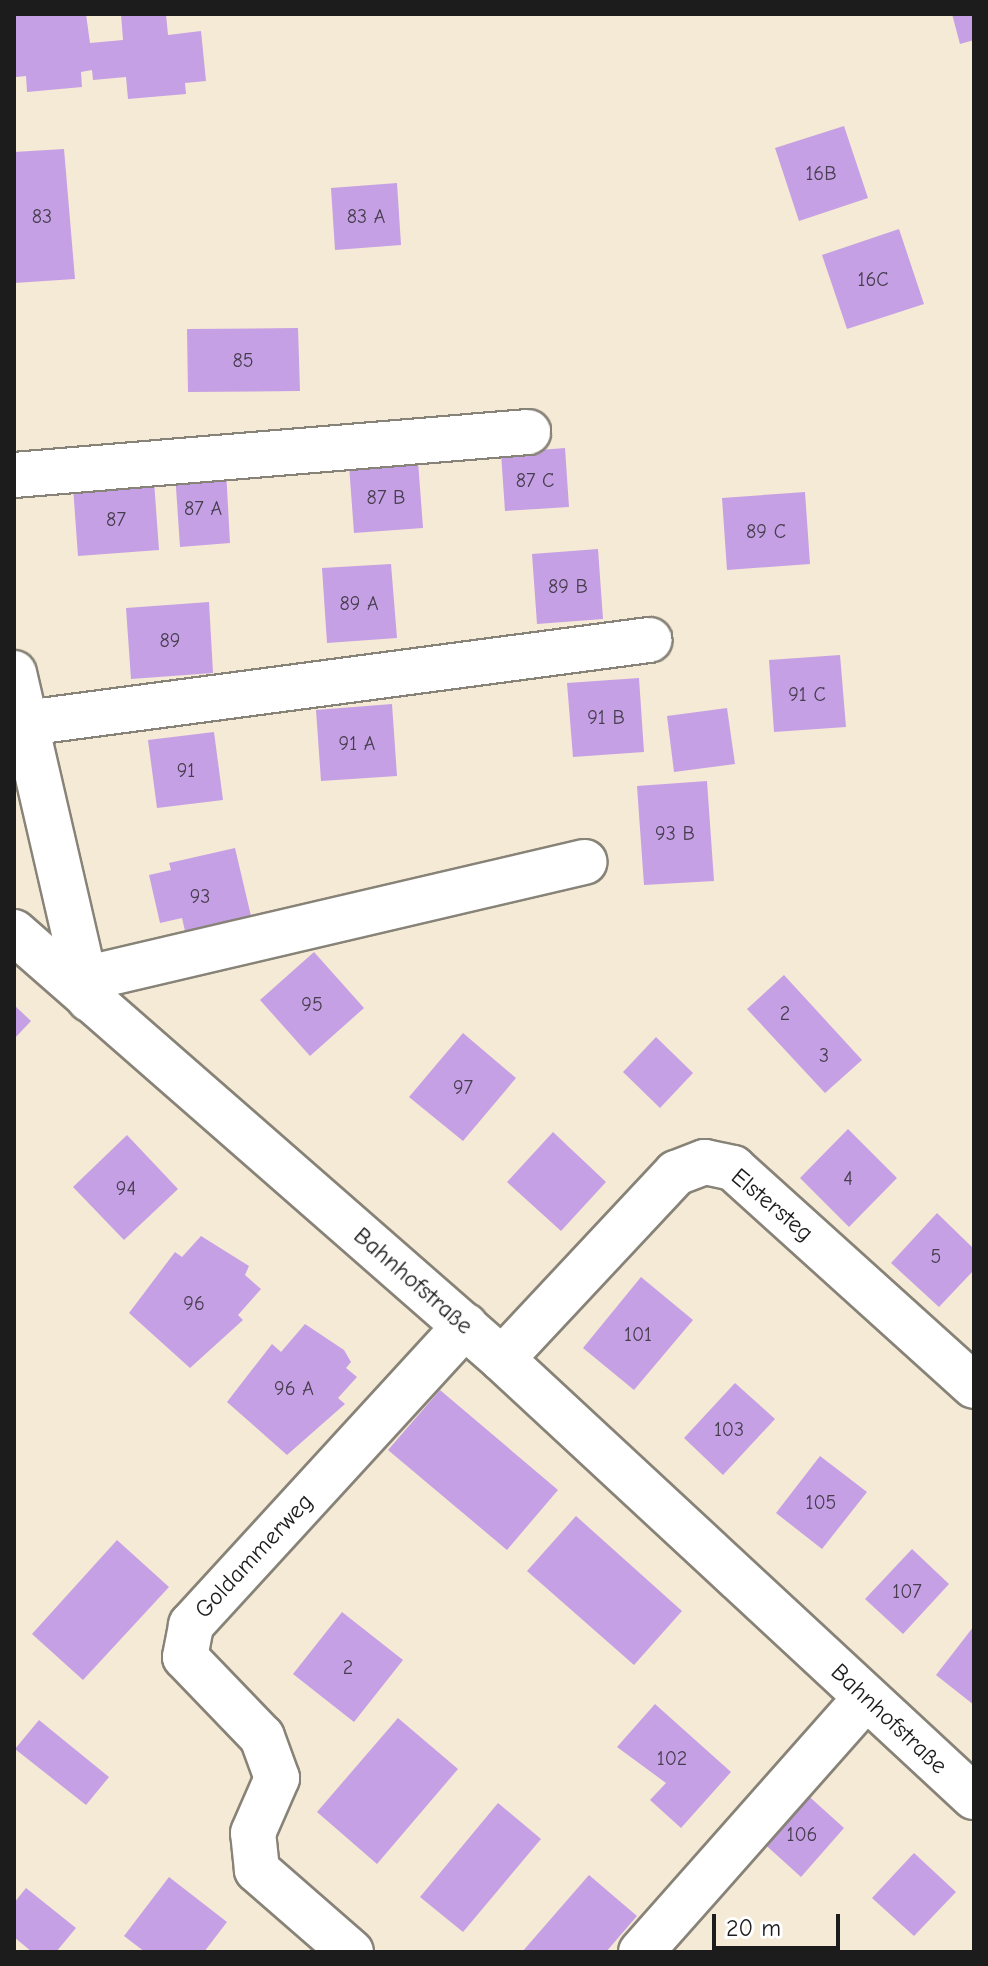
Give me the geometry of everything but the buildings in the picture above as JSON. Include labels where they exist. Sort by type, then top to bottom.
[{"type":"street","points":[[14,475],[528,432]]},
{"type":"street","points":[[25,755],[649,640]]},
{"type":"street","points":[[14,673],[25,755],[87,989],[584,862]]},
{"type":"street","name":"Bahnhofstraße","points":[[14,932],[87,989],[502,1359],[974,1797]]},
{"type":"street","name":"Elstersteg","points":[[502,1359],[676,1173],[705,1162],[733,1168],[974,1386]]},
{"type":"street","name":"Goldammerweg","points":[[351,1952],[257,1870],[253,1833],[277,1778],[262,1737],[185,1657],[191,1625],[465,1326]]},
{"type":"street","points":[[641,1952],[866,1698]]}]
